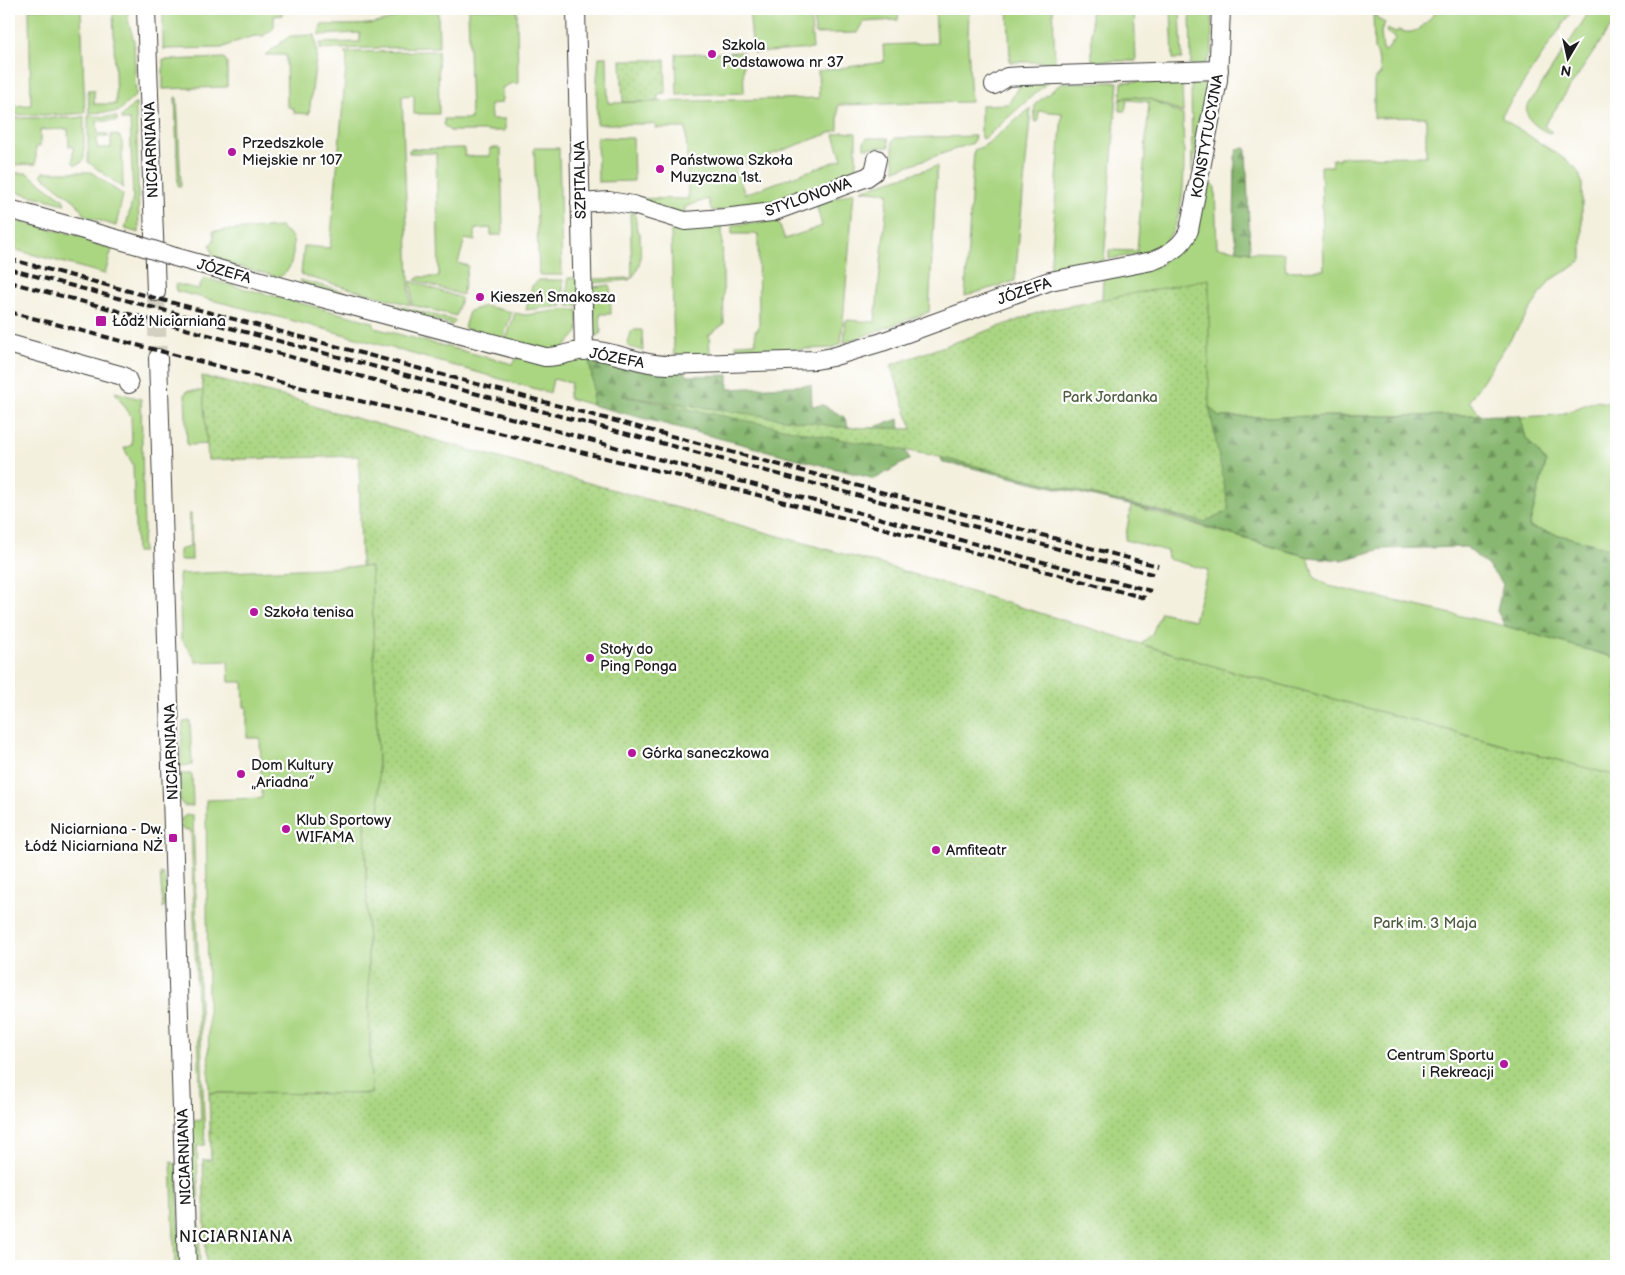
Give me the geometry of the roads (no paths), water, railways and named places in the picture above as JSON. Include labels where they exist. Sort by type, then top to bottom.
[{"type":"street","name":"NICIARNIANA","points":[[146,9],[156,292]]},
{"type":"street","name":"SZPITALNA","points":[[576,9],[584,350]]},
{"type":"street","name":"KONSTYTUCYJNA","points":[[1168,254],[1182,243],[1189,230],[1219,70],[1221,9]]},
{"type":"street","points":[[994,85],[1007,77],[1219,70]]},
{"type":"street","name":"STYLONOWA","points":[[580,203],[609,201],[633,205],[685,221],[766,213],[867,177],[874,172],[877,159]]},
{"type":"street","name":"JÓZEFA","points":[[9,209],[280,287],[539,356],[556,357],[584,350],[660,365],[822,359],[882,342],[1050,282],[1152,261],[1168,254]]},
{"type":"street","points":[[9,344],[123,376],[127,378],[129,384]]},
{"type":"street","name":"NICIARNIANA","points":[[158,358],[188,1266]]},
{"type":"tunnel","points":[[156,292],[158,358]]},
{"type":"railway","points":[[9,259],[1158,566]]},
{"type":"railway","points":[[9,269],[1156,575]]},
{"type":"railway","points":[[9,282],[1151,591]]},
{"type":"railway","points":[[9,312],[299,387],[754,494],[1149,599]]},
{"type":"place","name":"Szkola Podstawowa nr 37","points":[[712,54]]},
{"type":"place","name":"Przedszkole Miejskie nr 107","points":[[232,152]]},
{"type":"place","name":"Państwowa Szkoła Muzyczna 1st.","points":[[660,169]]},
{"type":"place","name":"Kieszeń Smakosza","points":[[480,297]]},
{"type":"place","name":"Łódź Niciarniana","points":[[101,321]]},
{"type":"place","name":"Szkoła tenisa","points":[[254,612]]},
{"type":"place","name":"Stoły do Ping Ponga","points":[[590,658]]},
{"type":"place","name":"Górka saneczkowa","points":[[632,753]]},
{"type":"place","name":"Dom Kultury „Ariadna”","points":[[241,774]]},
{"type":"place","name":"Klub Sportowy WIFAMA","points":[[286,829]]},
{"type":"place","name":"Niciarniana - Dw. Łódź Niciarniana NŻ","points":[[173,838]]},
{"type":"place","name":"Amfiteatr","points":[[936,850]]},
{"type":"place","name":"Centrum Sportu i Rekreacji","points":[[1504,1064]]},
{"type":"district","name":"NICIARNIANA","points":[[236,1236]]},
{"type":"park label","name":"Park Jordanka","points":[[1110,397]]},
{"type":"park label","name":"Park im. 3 Maja","points":[[1425,923]]}]
